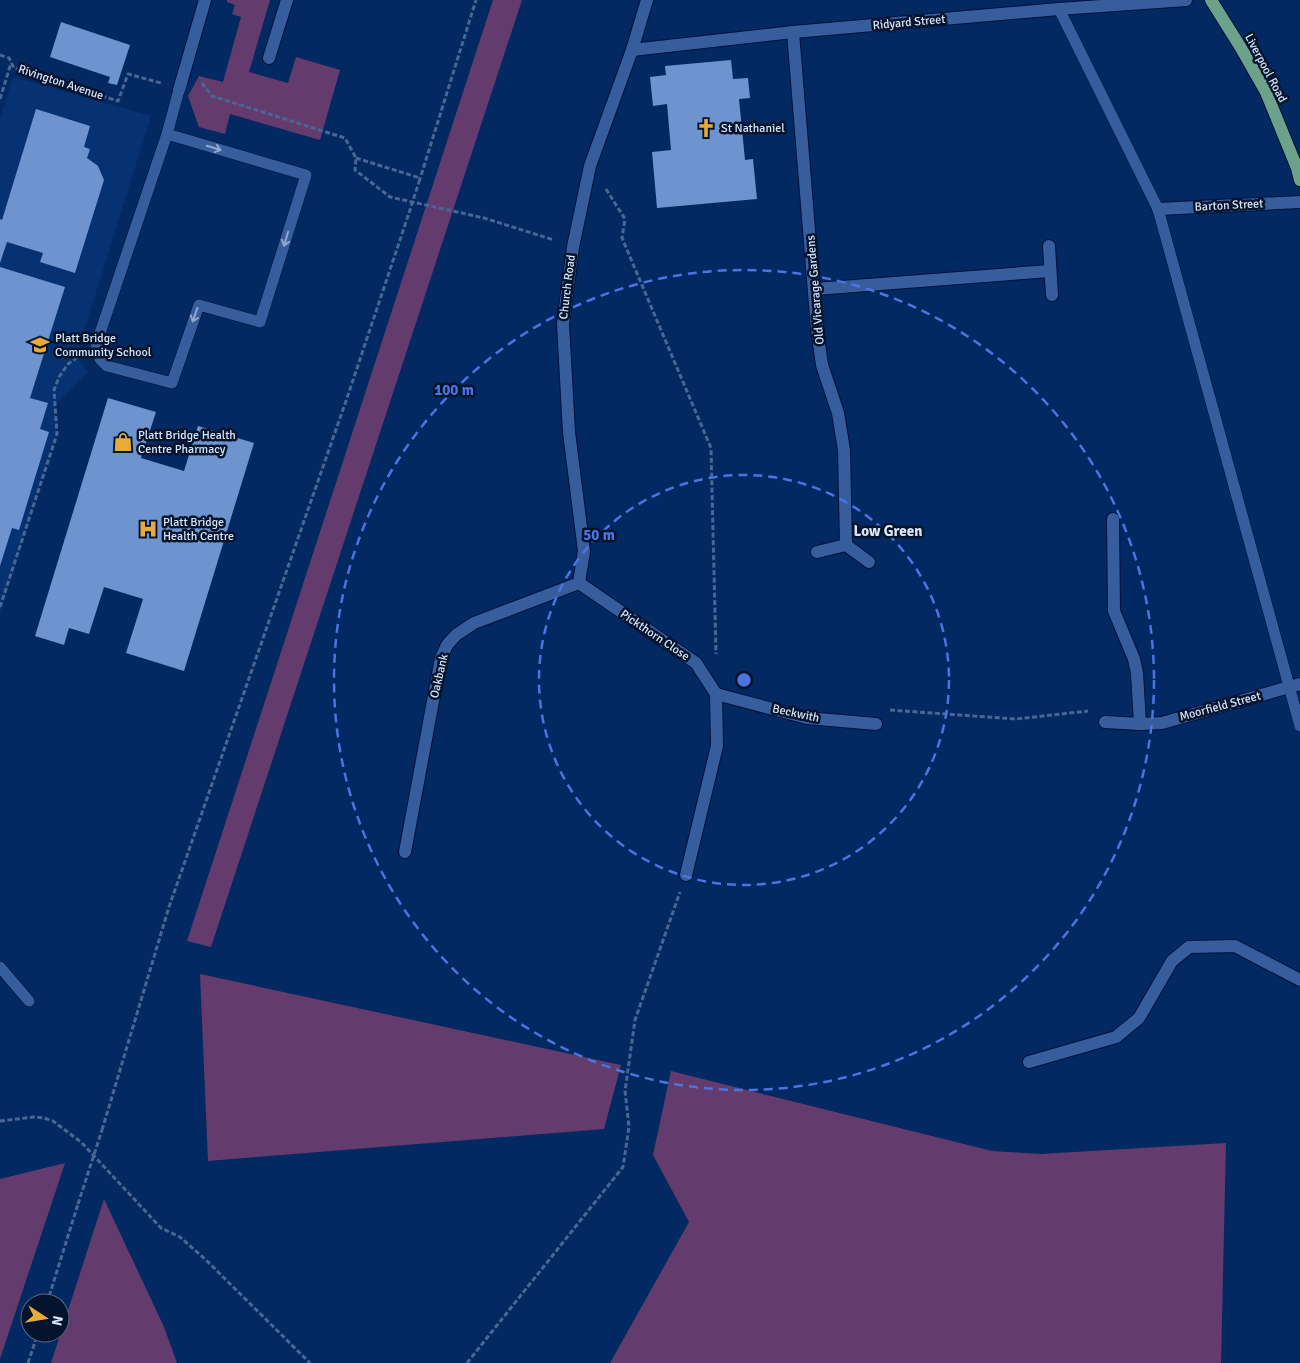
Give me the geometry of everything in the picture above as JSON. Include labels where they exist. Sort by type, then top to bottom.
[{"type":"main road","name":"Liverpool Road","points":[[1211,0],[1266,92],[1299,171]]},
{"type":"street","points":[[180,86],[204,0]]},
{"type":"street","points":[[269,58],[287,0]]},
{"type":"street","name":"Church Road","points":[[579,583],[584,551],[569,432],[563,324],[572,247],[590,166],[632,50],[647,0]]},
{"type":"street","name":"Ridyard Street","points":[[632,50],[794,32],[1186,0]]},
{"type":"street","name":"Old Vicarage Gardens","points":[[794,32],[814,289],[822,365],[838,413],[844,450],[846,546]]},
{"type":"street","name":"Barton Street","points":[[1158,209],[1300,202]]},
{"type":"street","points":[[1049,246],[1052,295]]},
{"type":"street","points":[[814,289],[1050,271]]},
{"type":"street","points":[[1113,519],[1114,611],[1134,659],[1137,673],[1140,724]]},
{"type":"street","points":[[817,552],[846,546],[868,562]]},
{"type":"street","name":"Pickthorn Close","points":[[579,583],[696,663],[716,694]]},
{"type":"street","name":"Oakbank","points":[[405,852],[441,658],[447,646],[456,634],[474,624],[579,583]]},
{"type":"street","name":"Moorfield Street","points":[[1105,722],[1162,723],[1295,686]]},
{"type":"street","points":[[686,875],[717,746],[716,694]]},
{"type":"street","name":"Beckwith","points":[[716,694],[807,718],[876,724]]},
{"type":"street","points":[[1029,1062],[1116,1037],[1139,1018],[1172,961],[1189,947],[1235,946],[1300,980]]},
{"type":"lane","points":[[1059,9],[1158,209],[1295,686],[1300,726]]},
{"type":"lane","points":[[167,134],[306,175],[260,322],[198,305],[172,384],[107,366],[100,359],[96,345],[167,134],[180,86]]},
{"type":"lane","points":[[0,967],[29,1001]]},
{"type":"path","points":[[50,1293],[102,1130],[169,907],[346,401],[409,213],[476,0]]},
{"type":"path","points":[[0,55],[9,58],[12,63],[0,99]]},
{"type":"path","name":"Rivington Avenue","points":[[12,63],[14,68],[118,100],[128,74],[162,84],[180,86]]},
{"type":"path","points":[[180,86],[199,79],[212,96],[344,138],[356,158],[355,170],[390,197],[484,218],[572,247]]},
{"type":"path","points":[[356,158],[420,178]]},
{"type":"path","points":[[590,166],[625,219],[622,238],[711,448],[716,654]]},
{"type":"path","points":[[0,607],[57,434],[54,390],[59,377],[68,364],[96,345]]},
{"type":"path","points":[[876,724],[886,709],[1016,719],[1096,710],[1105,722]]},
{"type":"path","points":[[467,1363],[623,1167],[630,1127],[625,1091],[635,1020],[686,875]]},
{"type":"path","points":[[0,1121],[34,1117],[44,1118],[53,1121],[81,1142],[161,1228],[180,1238],[206,1260],[310,1363]]},
{"type":"path","points":[[28,1363],[35,1343]]},
{"type":"shaded area","points":[[227,0],[270,0],[249,72],[288,83],[296,57],[340,70],[320,140],[230,114],[225,134],[199,127],[188,96],[199,76],[223,82],[241,17],[232,14],[235,5],[227,2]]},
{"type":"shaded area","points":[[493,0],[522,0],[211,947],[187,941]]},
{"type":"shaded area","name":"Platt Bridge Community School","points":[[13,77],[151,116],[79,347],[81,363],[88,372],[55,405],[57,422],[55,438],[0,614],[0,118]]},
{"type":"shaded area","points":[[200,974],[621,1065],[604,1129],[208,1161]]},
{"type":"shaded area","points":[[671,1071],[992,1151],[1041,1154],[1226,1143],[1221,1363],[610,1363],[689,1222],[653,1155]]},
{"type":"shaded area","points":[[65,1163],[22,1293],[20,1293],[20,1299],[0,1359],[0,1179]]},
{"type":"shaded area","points":[[104,1199],[164,1327],[177,1363],[51,1363],[57,1343],[70,1343],[70,1304]]},
{"type":"building","points":[[61,22],[130,45],[117,85],[108,83],[110,77],[50,57]]},
{"type":"building","name":"St Nathaniel","points":[[731,60],[733,79],[748,78],[750,98],[739,99],[745,160],[753,159],[757,199],[657,208],[652,152],[671,150],[667,104],[653,106],[650,77],[666,75],[665,66]]},
{"type":"building","points":[[36,109],[90,126],[84,147],[90,149],[87,158],[98,166],[104,180],[75,273],[40,262],[43,253],[7,242],[0,263],[0,219],[2,220]]},
{"type":"building","points":[[0,267],[65,287],[30,398],[48,403],[40,429],[49,432],[19,530],[12,528],[0,566]]},
{"type":"building","name":"Platt Bridge Health Centre","points":[[108,398],[156,412],[141,458],[184,471],[198,426],[254,443],[184,671],[126,653],[143,599],[104,587],[89,634],[69,628],[64,645],[35,636]]},
{"type":"place","name":"St Nathaniel","points":[[706,128]]},
{"type":"place","name":"Platt Bridge Community School","points":[[40,345]]},
{"type":"place","name":"Platt Bridge Health Centre Pharmacy","points":[[123,442]]},
{"type":"place","name":"Platt Bridge Health Centre","points":[[148,529]]},
{"type":"district","name":"Low Green","points":[[888,531]]}]
